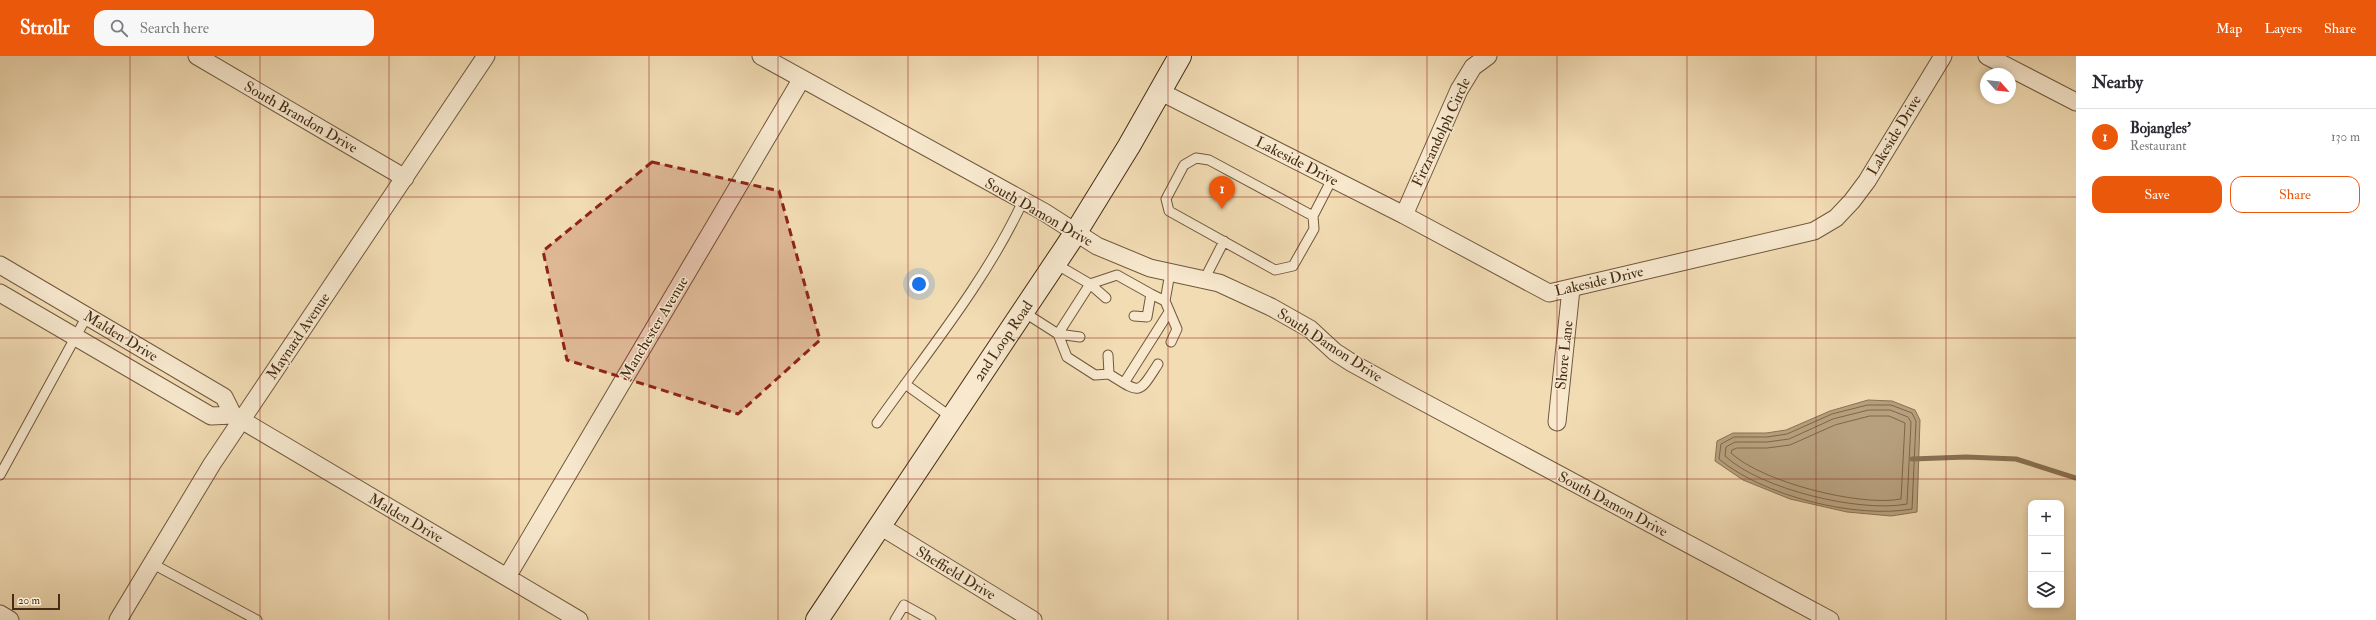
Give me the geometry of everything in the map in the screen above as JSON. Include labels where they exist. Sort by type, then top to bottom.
[{"type":"main road","name":"2nd Loop Road","points":[[817,620],[951,417],[1076,232],[1180,56]]},
{"type":"street","name":"South Brandon Drive","points":[[197,56],[405,178]]},
{"type":"street","name":"Maynard Avenue","points":[[118,620],[237,418],[405,178],[486,56]]},
{"type":"street","name":"South Damon Drive","points":[[761,56],[801,80],[1023,201],[1097,246],[1150,268],[1227,286],[1271,307],[1310,329],[1336,352],[1390,384],[1830,620]]},
{"type":"street","name":"Fitzrandolph Circle","points":[[1404,215],[1459,90],[1473,67],[1488,56]]},
{"type":"street","name":"Lakeside Drive","points":[[1160,92],[1404,215],[1548,293],[1814,231],[1836,218],[1852,201],[1867,181],[1943,56]]},
{"type":"street","points":[[1987,56],[2076,102]]},
{"type":"street","name":"Manchester Avenue","points":[[507,577],[801,80]]},
{"type":"street","name":"Malden Drive","points":[[0,265],[224,397],[237,418],[340,481],[579,620]]},
{"type":"street","name":"Shore Lane","points":[[1556,422],[1571,288]]},
{"type":"street","name":"Malden Drive","points":[[0,293],[211,416],[237,418]]},
{"type":"street","name":"Sheffield Drive","points":[[880,526],[1032,620]]},
{"type":"street","points":[[0,614],[10,620]]},
{"type":"lane","points":[[1313,216],[1209,160],[1196,158],[1184,165],[1166,199],[1169,211],[1275,270],[1293,266],[1314,229],[1313,216],[1332,179]]},
{"type":"lane","points":[[877,423],[995,255],[1023,201]]},
{"type":"lane","points":[[1204,280],[1224,241]]},
{"type":"lane","points":[[1054,263],[1090,284],[1106,298]]},
{"type":"lane","points":[[1170,273],[1165,300],[1177,329],[1172,342]]},
{"type":"lane","points":[[1058,334],[1090,284],[1117,274],[1151,294],[1165,300]]},
{"type":"lane","points":[[1147,317],[1151,294]]},
{"type":"lane","points":[[1022,311],[1058,334],[1080,337]]},
{"type":"lane","points":[[1124,383],[1169,312]]},
{"type":"lane","points":[[0,475],[87,316]]},
{"type":"lane","points":[[1134,316],[1147,317],[1161,326]]},
{"type":"lane","points":[[1058,334],[1067,357],[1094,375],[1109,374],[1138,389],[1143,387],[1158,364]]},
{"type":"lane","points":[[1108,355],[1109,374]]},
{"type":"lane","points":[[905,384],[951,417]]},
{"type":"lane","points":[[151,563],[258,620]]},
{"type":"lane","points":[[895,620],[904,604],[931,620]]},
{"type":"highlighted area","points":[[652,162],[779,191],[820,340],[738,414],[567,360],[543,251]]},
{"type":"water","points":[[1868,400],[1892,401],[1915,410],[1920,420],[1917,512],[1891,516],[1847,512],[1790,499],[1743,480],[1715,461],[1717,441],[1733,433],[1766,433],[1786,430],[1830,411]]},
{"type":"waterway","points":[[1912,459],[1966,457],[2016,459],[2076,478]]},
{"type":"place","name":"Bojangles'","points":[[1222,209]]}]
